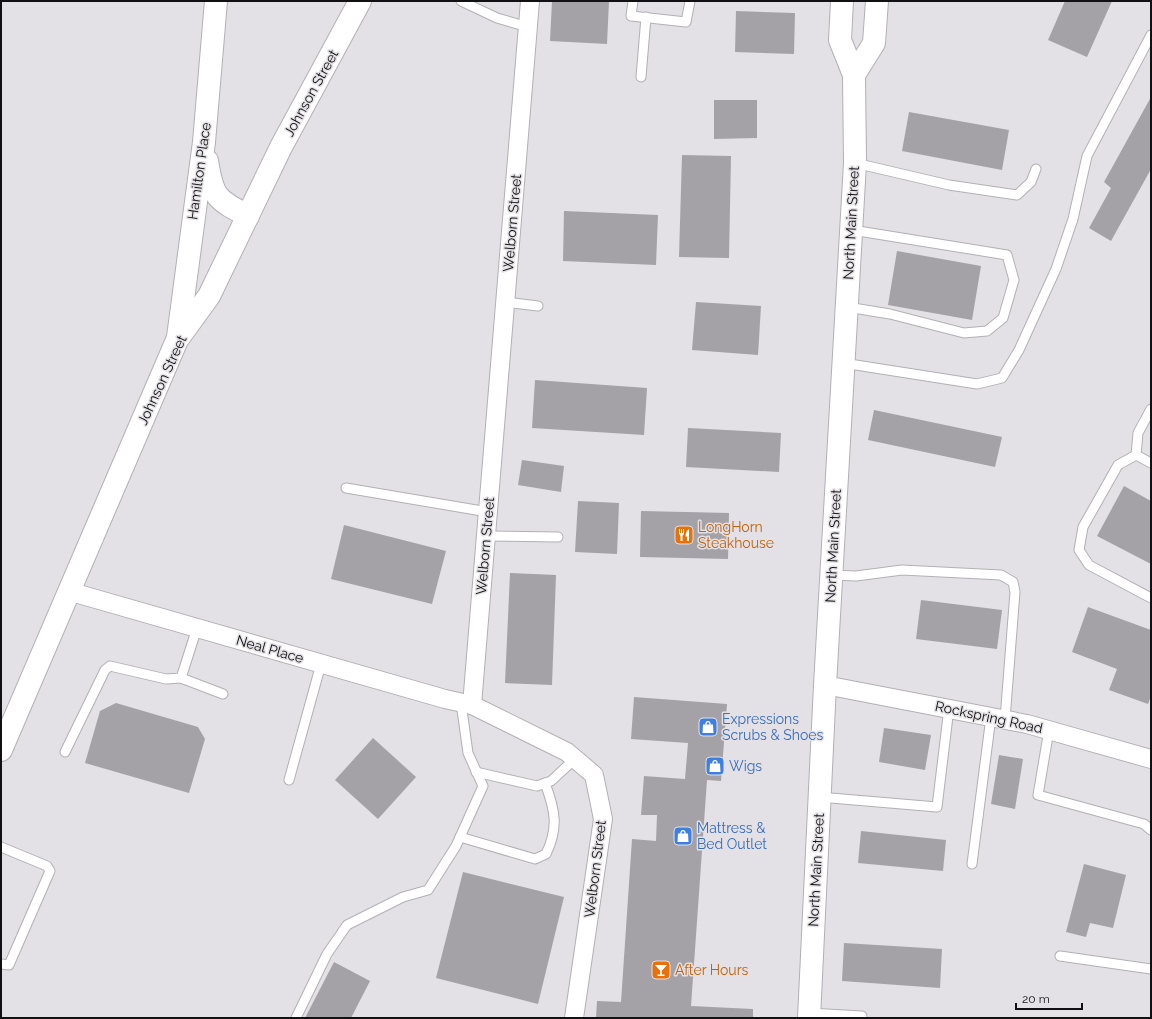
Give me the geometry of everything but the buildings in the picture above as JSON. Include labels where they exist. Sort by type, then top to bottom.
[{"type":"street","name":"Hamilton Place","points":[[177,340],[204,142],[216,1]]},
{"type":"street","name":"Johnson Street","points":[[1,750],[177,340],[209,296],[281,147],[360,1]]},
{"type":"street","name":"Welborn Street","points":[[530,1],[486,536],[466,704],[567,752],[576,758],[594,775],[603,819],[574,1018]]},
{"type":"street","name":"North Main Street","points":[[809,1016],[825,684],[855,163],[854,75],[840,40],[842,1]]},
{"type":"street","points":[[854,75],[874,43],[877,1]]},
{"type":"street","points":[[204,142],[211,186],[216,196],[227,205],[248,216]]},
{"type":"street","name":"Neal Place","points":[[68,591],[466,704]]},
{"type":"street","name":"Rockspring Road","points":[[825,684],[998,718],[1049,730],[1151,759]]},
{"type":"lane","points":[[461,1],[497,18],[528,27]]},
{"type":"lane","points":[[633,1],[631,16],[686,22],[690,1]]},
{"type":"lane","points":[[642,77],[646,17]]},
{"type":"lane","points":[[843,363],[977,384],[1002,378],[1019,350],[1056,269],[1073,220],[1087,156],[1151,35]]},
{"type":"lane","points":[[855,163],[949,185],[1017,195],[1031,182],[1036,169]]},
{"type":"lane","points":[[846,307],[890,314],[964,333],[987,331],[1003,318],[1014,280],[1007,255],[851,230]]},
{"type":"lane","points":[[505,302],[538,306]]},
{"type":"lane","points":[[1136,455],[1138,433],[1151,408]]},
{"type":"lane","points":[[1136,455],[1151,463]]},
{"type":"lane","points":[[1136,455],[1118,465],[1083,527],[1079,550],[1089,565],[1151,598]]},
{"type":"lane","points":[[346,488],[488,512]]},
{"type":"lane","points":[[486,536],[558,537]]},
{"type":"lane","points":[[831,575],[856,576],[910,570],[1001,574],[1013,582],[1015,592],[998,718],[972,864]]},
{"type":"lane","points":[[181,678],[197,628]]},
{"type":"lane","points":[[289,780],[321,664]]},
{"type":"lane","points":[[66,752],[105,670],[110,666],[166,679],[181,678],[224,694]]},
{"type":"lane","points":[[296,1018],[327,954],[347,925],[403,897],[428,890],[460,837],[483,786],[468,752],[466,704]]},
{"type":"lane","points":[[819,797],[937,806],[949,708]]},
{"type":"lane","points":[[1049,730],[1038,795],[1144,824],[1151,830]]},
{"type":"lane","points":[[476,772],[537,786],[551,781],[576,758]]},
{"type":"lane","points":[[460,837],[534,859],[546,854],[554,839],[554,807],[545,783]]},
{"type":"lane","points":[[1,847],[47,866],[50,871],[9,965],[1,964]]},
{"type":"lane","points":[[1060,956],[1151,969]]},
{"type":"lane","points":[[809,1016],[862,1016]]},
{"type":"place","name":"LongHorn Steakhouse","points":[[684,535]]},
{"type":"place","name":"Expressions Scrubs & Shoes","points":[[708,727]]},
{"type":"place","name":"Wigs","points":[[715,766]]},
{"type":"place","name":"Mattress & Bed Outlet","points":[[683,836]]},
{"type":"place","name":"After Hours","points":[[661,970]]}]
